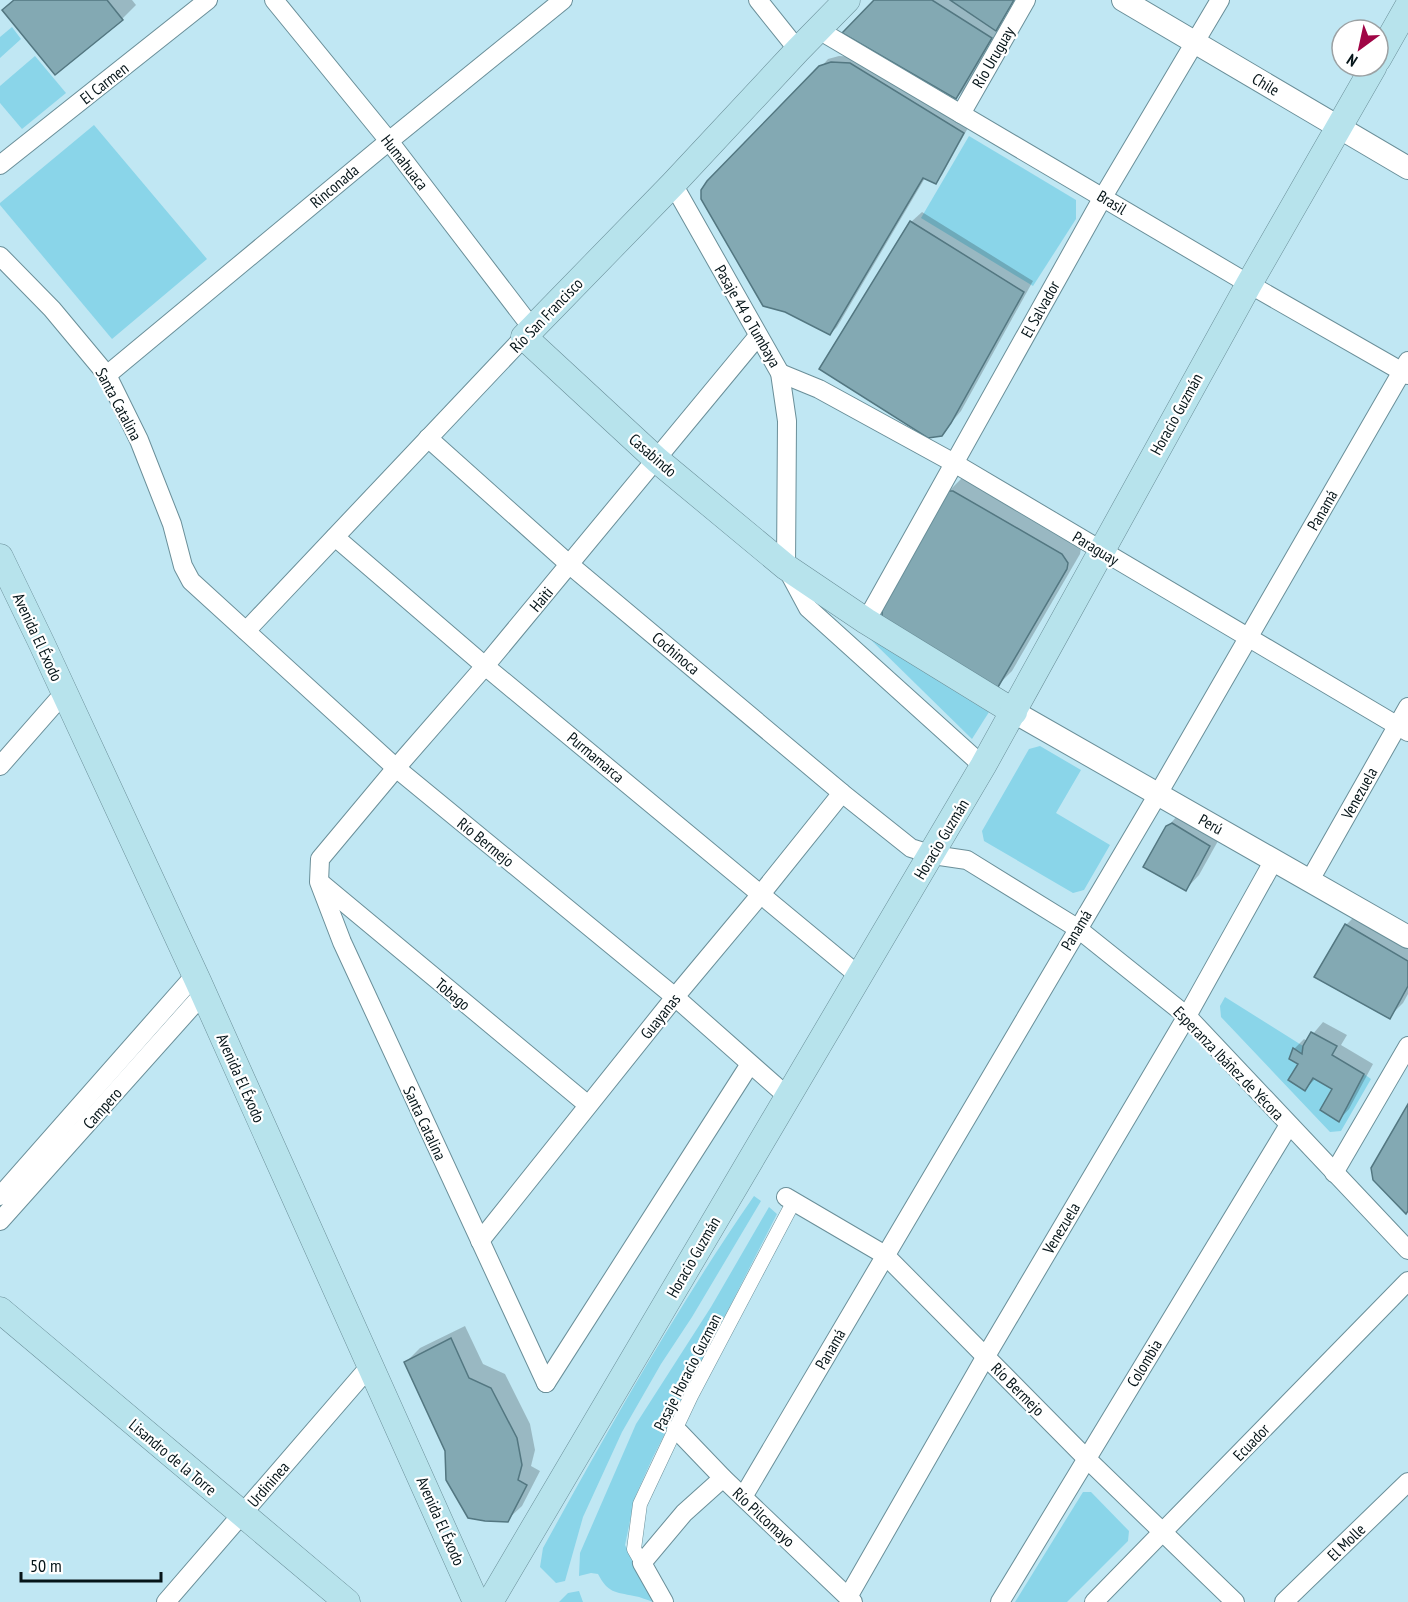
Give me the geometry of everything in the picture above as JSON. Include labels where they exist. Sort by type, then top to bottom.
[{"type":"main road","name":"Río San Francisco","points":[[528,332],[673,184],[817,29],[847,0]]},
{"type":"main road","points":[[1390,38],[1408,6]]},
{"type":"main road","name":"Horacio Guzmán","points":[[490,1602],[858,975],[933,855],[1014,712],[1100,550],[1248,284],[1367,78]]},
{"type":"main road","name":"Casabindo","points":[[528,332],[657,459],[786,567],[866,621],[1014,712]]},
{"type":"main road","name":"Avenida El Éxodo","points":[[0,557],[199,985],[476,1602]]},
{"type":"main road","name":"Lisandro de la Torre","points":[[0,1310],[347,1602]]},
{"type":"main road","points":[[454,1549],[474,1569],[487,1577],[496,1578],[509,1572]]},
{"type":"street","name":"El Carmen","points":[[0,165],[208,0]]},
{"type":"street","name":"Humahuaca","points":[[274,0],[389,141],[528,332]]},
{"type":"street","name":"Rinconada","points":[[107,375],[563,0]]},
{"type":"street","points":[[758,0],[798,50]]},
{"type":"street","name":"Río Uruguay","points":[[961,114],[1026,0]]},
{"type":"street","name":"Chile","points":[[1123,0],[1408,168]]},
{"type":"street","name":"El Salvador","points":[[866,621],[1103,197],[1220,0]]},
{"type":"street","name":"Brasil","points":[[817,29],[1248,284],[1406,369]]},
{"type":"street","name":"Pasaje 44 o Tumbaya","points":[[673,184],[780,373],[787,421],[786,567]]},
{"type":"street","name":"Santa Catalina","points":[[0,256],[52,309],[107,375],[139,440],[172,524],[183,566],[191,581]]},
{"type":"street","name":"Río San Francisco","points":[[246,631],[528,332]]},
{"type":"street","name":"Haiti","points":[[320,859],[570,565],[758,336]]},
{"type":"street","name":"Panamá","points":[[743,1497],[1406,369]]},
{"type":"street","name":"Paraguay","points":[[780,373],[819,389],[954,463],[1402,729]]},
{"type":"street","name":"Cochinoca","points":[[428,438],[570,565],[842,793],[911,848],[933,855]]},
{"type":"street","name":"Purmamarca","points":[[335,537],[485,666],[858,975]]},
{"type":"street","name":"Casabindo","points":[[786,567],[808,608],[983,766]]},
{"type":"street","name":"Río Bermejo","points":[[191,581],[396,768],[675,997],[788,1096]]},
{"type":"street","points":[[0,766],[64,693]]},
{"type":"street","name":"Venezuela","points":[[1310,880],[1402,729],[1408,707]]},
{"type":"street","name":"Perú","points":[[1014,712],[1408,937]]},
{"type":"street","name":"Guayanas","points":[[480,1241],[842,793]]},
{"type":"street","name":"Esperanza Ibáñez de Yécora","points":[[933,855],[967,860],[1077,928],[1187,1016],[1408,1250]]},
{"type":"street","name":"Santa Catalina","points":[[320,859],[319,882],[342,942],[546,1383],[750,1064]]},
{"type":"street","name":"Venezuela","points":[[851,1599],[986,1356],[1187,1016],[1274,860]]},
{"type":"street","name":"Tobago","points":[[319,882],[588,1105]]},
{"type":"street","name":"Campero","points":[[0,1196],[199,985]]},
{"type":"street","name":"Campero","points":[[0,1221],[199,985]]},
{"type":"street","points":[[1334,1173],[1408,1046]]},
{"type":"street","name":"Colombia","points":[[1000,1602],[1289,1125]]},
{"type":"street","name":"Río Bermejo","points":[[790,1199],[885,1255],[1086,1458],[1235,1602]]},
{"type":"street","name":"Pasaje Horacio Guzman","points":[[642,1563],[634,1549],[640,1504],[691,1396],[790,1199]]},
{"type":"street","name":"Ecuador","points":[[1094,1602],[1408,1281]]},
{"type":"street","name":"Urdininea","points":[[166,1602],[370,1366]]},
{"type":"street","name":"Río Pilcomayo","points":[[676,1429],[723,1478],[851,1599]]},
{"type":"street","points":[[664,1602],[642,1563],[684,1513],[723,1478]]},
{"type":"street","name":"El Molle","points":[[1284,1602],[1408,1482]]},
{"type":"shaded area","points":[[12,27],[21,39],[0,58],[0,37]]},
{"type":"shaded area","points":[[35,56],[66,93],[22,129],[0,103],[0,86]]},
{"type":"shaded area","points":[[94,125],[207,259],[112,339],[0,205]]},
{"type":"shaded area","points":[[969,136],[1076,200],[1076,219],[1033,286],[921,218]]},
{"type":"shaded area","points":[[869,638],[989,712],[972,739]]},
{"type":"shaded area","points":[[1040,746],[1081,770],[1056,813],[1110,845],[1084,890],[1073,893],[984,841],[982,831],[1029,749]]},
{"type":"shaded area","points":[[1225,997],[1303,1046],[1302,1054],[1293,1049],[1289,1059],[1298,1064],[1288,1080],[1305,1091],[1313,1078],[1332,1089],[1320,1110],[1339,1121],[1364,1074],[1371,1079],[1341,1131],[1330,1132],[1221,1017],[1220,1006]]},
{"type":"shaded area","points":[[754,1196],[761,1201],[622,1432],[583,1517],[565,1581],[556,1583],[540,1567],[543,1548],[670,1325]]},
{"type":"shaded area","points":[[769,1207],[777,1214],[653,1457],[635,1497],[625,1545],[653,1602],[613,1591],[605,1585],[598,1574],[579,1576],[580,1553],[636,1424],[711,1307]]},
{"type":"shaded area","points":[[1083,1492],[1091,1492],[1129,1531],[1128,1541],[1067,1602],[1015,1602]]},
{"type":"shaded area","points":[[579,1591],[583,1602],[559,1602],[568,1593]]},
{"type":"building","points":[[14,0],[107,0],[123,20],[55,75],[2,10]]},
{"type":"building","points":[[874,0],[932,0],[992,38],[956,99],[842,33]]},
{"type":"building","points":[[950,0],[1014,0],[996,31]]},
{"type":"building","points":[[831,62],[850,63],[964,133],[936,184],[923,178],[830,335],[785,312],[763,306],[701,199],[701,190],[707,181],[819,66]]},
{"type":"building","points":[[910,221],[1024,292],[951,423],[942,436],[928,438],[819,369]]},
{"type":"building","points":[[948,491],[953,491],[1062,554],[1068,563],[1067,569],[998,687],[994,688],[883,623],[883,605]]},
{"type":"building","points":[[1172,823],[1210,846],[1186,891],[1143,867],[1166,826]]},
{"type":"building","points":[[1345,924],[1408,961],[1408,986],[1390,1019],[1314,977]]},
{"type":"building","points":[[1311,1032],[1337,1046],[1332,1055],[1364,1074],[1339,1122],[1320,1110],[1332,1089],[1313,1078],[1305,1091],[1288,1080],[1298,1064],[1289,1059],[1293,1048],[1302,1054],[1303,1046]]},
{"type":"building","points":[[1408,1104],[1408,1211],[1406,1214],[1373,1180],[1371,1168]]},
{"type":"building","points":[[451,1338],[469,1378],[491,1388],[517,1438],[522,1465],[518,1480],[527,1485],[508,1522],[468,1518],[446,1480],[445,1451],[404,1362]]}]
